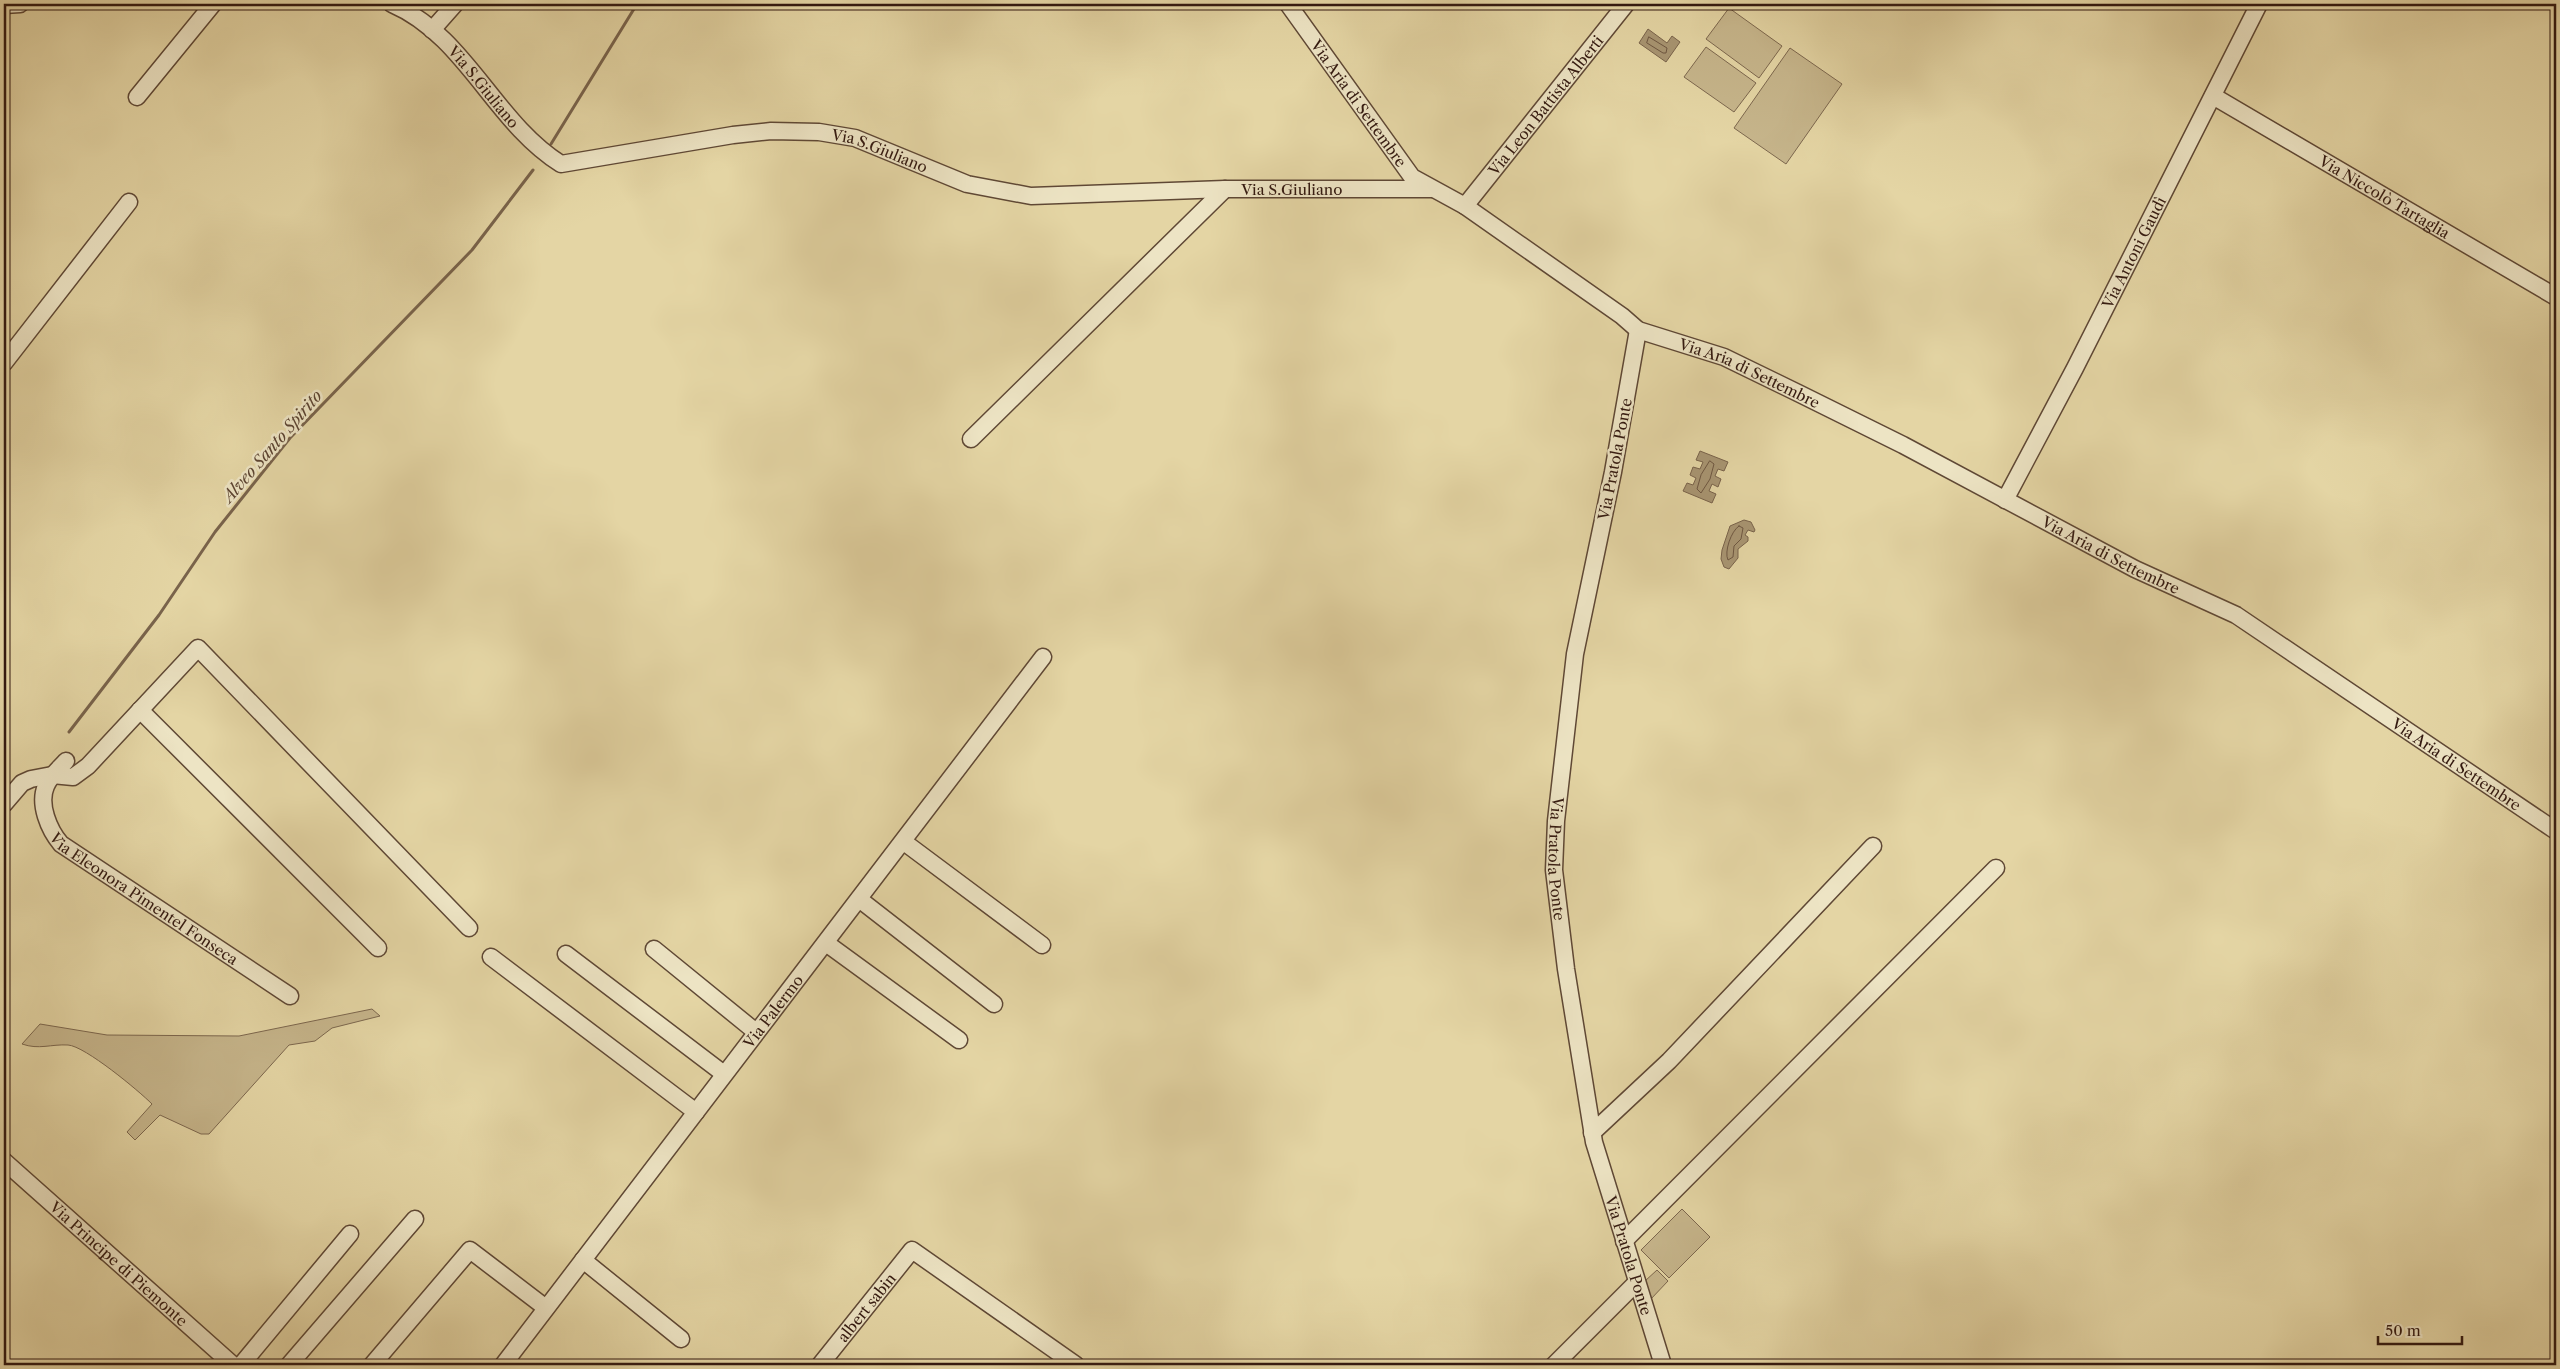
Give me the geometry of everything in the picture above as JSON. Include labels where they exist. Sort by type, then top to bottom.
[{"type":"street","points":[[4,5],[20,4]]},
{"type":"street","points":[[137,97],[214,4]]},
{"type":"street","name":"Via S.Giuliano","points":[[392,4],[432,30],[454,49],[524,136],[560,164],[733,135],[770,131],[819,132],[855,138],[967,184],[1031,196],[1225,189],[1431,189]]},
{"type":"street","points":[[432,30],[455,4]]},
{"type":"street","name":"Via Aria di Settembre","points":[[1288,4],[1412,176],[1431,189],[1465,206],[1622,316],[1638,330],[1724,357],[1903,445],[2135,569],[2236,615],[2556,831]]},
{"type":"street","name":"Via Leon Battista Alberti","points":[[1465,206],[1474,191],[1626,4]]},
{"type":"street","name":"Via Antoni Gaudì","points":[[2005,500],[2075,368],[2259,4]]},
{"type":"street","name":"Via Niccolò Tartaglia","points":[[2213,96],[2556,297]]},
{"type":"street","points":[[971,439],[1225,189]]},
{"type":"street","points":[[4,363],[129,202]]},
{"type":"street","name":"Via Pratola Ponte","points":[[1638,330],[1613,472],[1575,654],[1556,820],[1554,870],[1562,940],[1592,1133],[1663,1365]]},
{"type":"street","points":[[4,804],[22,783],[52,775],[73,777],[88,766],[198,648],[470,928]]},
{"type":"street","name":"Via Palermo","points":[[503,1365],[756,1032],[904,842],[1043,657]]},
{"type":"street","points":[[140,710],[378,948]]},
{"type":"street","points":[[52,775],[66,761]]},
{"type":"street","name":"Via Eleonora Pimentel Fonseca","points":[[52,775],[45,787],[45,811],[50,830],[61,844],[290,996]]},
{"type":"street","points":[[904,842],[1042,945]]},
{"type":"street","points":[[1592,1133],[1669,1061],[1873,846]]},
{"type":"street","points":[[1624,1242],[1996,868]]},
{"type":"street","points":[[859,899],[994,1004]]},
{"type":"street","points":[[826,943],[959,1040]]},
{"type":"street","points":[[654,950],[756,1032]]},
{"type":"street","points":[[566,954],[724,1074]]},
{"type":"street","points":[[491,957],[696,1112]]},
{"type":"street","name":"Via Principe di Piemonte","points":[[4,1162],[233,1365]]},
{"type":"street","points":[[289,1365],[415,1219]]},
{"type":"street","points":[[241,1365],[350,1234]]},
{"type":"street","points":[[372,1365],[470,1250],[546,1308]]},
{"type":"street","name":"albert sabin","points":[[820,1365],[912,1250],[1076,1365]]},
{"type":"street","points":[[583,1260],[681,1339]]},
{"type":"street","points":[[1554,1365],[1637,1282]]},
{"type":"shaded area","points":[[1729,8],[1782,46],[1759,78],[1706,39]]},
{"type":"shaded area","points":[[1706,47],[1756,83],[1734,112],[1684,77]]},
{"type":"shaded area","points":[[1790,48],[1842,84],[1786,164],[1734,128]]},
{"type":"shaded area","points":[[372,1009],[380,1016],[332,1028],[315,1041],[289,1045],[209,1134],[201,1134],[160,1115],[135,1140],[127,1132],[152,1104],[136,1089],[112,1070],[76,1047],[62,1045],[34,1047],[22,1044],[40,1024],[107,1035],[239,1036]]},
{"type":"shaded area","points":[[1682,1209],[1710,1237],[1669,1278],[1641,1250]]},
{"type":"shaded area","points":[[1657,1270],[1668,1281],[1650,1300],[1645,1281]]},
{"type":"water","points":[[1648,29],[1667,43],[1672,36],[1680,42],[1666,62],[1639,43]]},
{"type":"water","points":[[1700,451],[1728,462],[1724,471],[1718,469],[1715,476],[1721,479],[1718,487],[1712,484],[1709,491],[1716,494],[1712,503],[1683,491],[1687,483],[1693,485],[1696,478],[1690,475],[1693,467],[1700,469],[1703,462],[1696,460]]},
{"type":"water","points":[[1744,520],[1751,522],[1755,530],[1754,532],[1748,530],[1745,535],[1748,537],[1748,541],[1738,549],[1738,558],[1729,569],[1724,567],[1721,559],[1722,550],[1730,526]]},
{"type":"waterway","name":"Alveo Santo Spirito","points":[[551,144],[637,4]]},
{"type":"waterway","name":"Alveo Santo Spirito","points":[[69,732],[159,615],[215,532],[290,438],[472,250],[533,170]]}]
